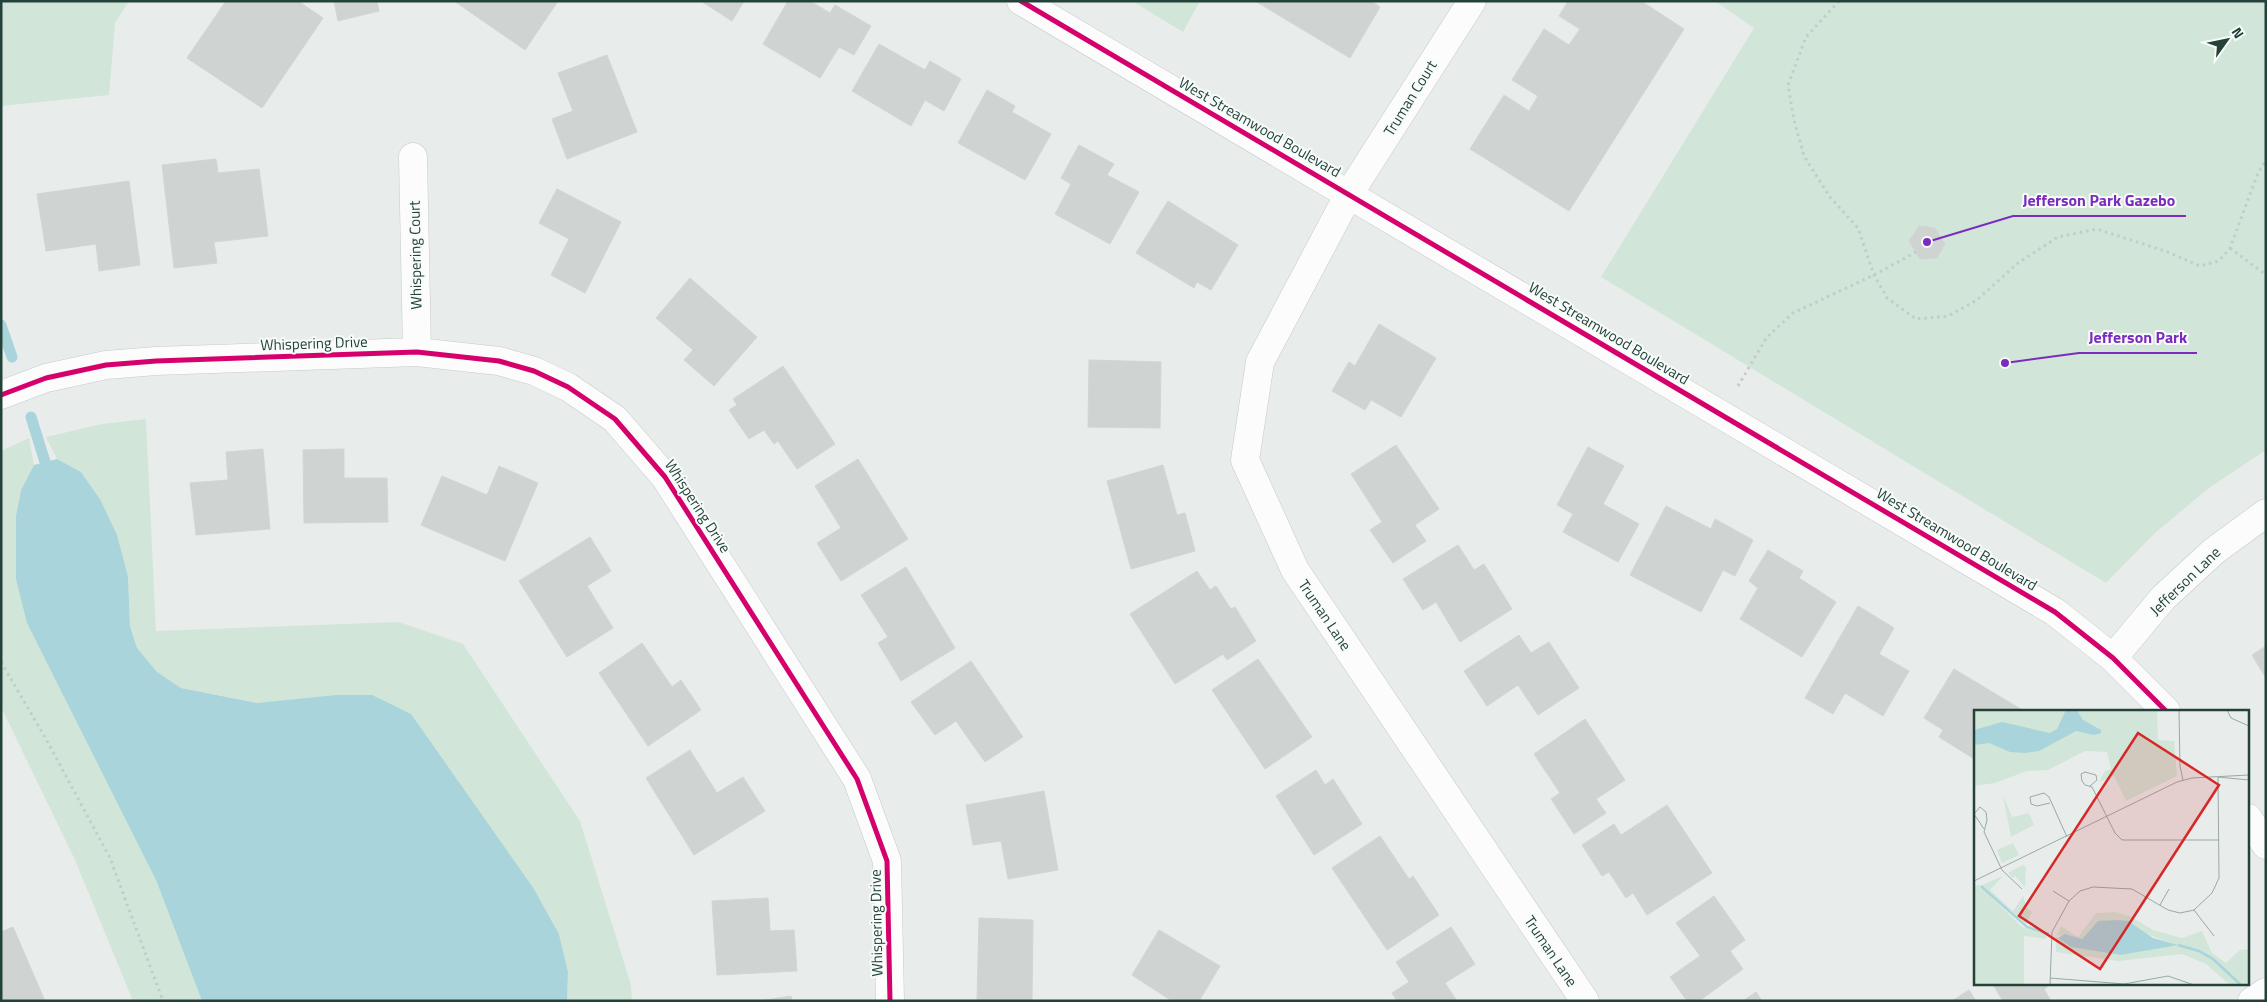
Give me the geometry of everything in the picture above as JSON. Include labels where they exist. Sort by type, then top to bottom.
[{"type":"street","name":"West Streamwood Boulevard","points":[[1021,1],[2055,612],[2113,658],[2165,710]]},
{"type":"street","name":"Truman Court","points":[[1349,194],[1472,1]]},
{"type":"street","name":"Whispering Court","points":[[413,157],[417,352]]},
{"type":"street","name":"Truman Lane","points":[[1349,194],[1260,362],[1245,460],[1295,570],[1585,1001]]},
{"type":"street","name":"Whispering Drive","points":[[1,395],[46,378],[106,365],[156,361],[417,352],[499,361],[534,372],[568,387],[614,419],[666,477],[857,779],[887,861],[890,1001]]},
{"type":"street","name":"Jefferson Lane","points":[[2113,658],[2163,598],[2214,551],[2266,513]]},
{"type":"street","points":[[2250,821],[2266,845]]},
{"type":"street","points":[[2252,1001],[2266,992]]},
{"type":"path","points":[[1839,1],[1806,37],[1788,85],[1794,120],[1804,156],[1830,196],[1858,228],[1874,275],[1887,298],[1916,319],[1948,316],[1977,300],[2018,263],[2058,237],[2097,229],[2164,251],[2200,266],[2219,261],[2230,248],[2258,174],[2266,160]]},
{"type":"path","points":[[2230,248],[2266,275]]},
{"type":"path","points":[[1720,414],[1767,337],[1793,313],[1874,275],[1916,252]]},
{"type":"path","points":[[1,662],[46,739],[110,858],[163,1001]]},
{"type":"green space","points":[[1,1],[129,1],[115,23],[109,95],[1,106]]},
{"type":"green space","points":[[1132,1],[1200,1],[1183,32]]},
{"type":"green space","points":[[1715,1],[2266,1],[2266,450],[2209,488],[2155,533],[2106,583],[1601,277],[1754,28]]},
{"type":"green space","points":[[146,419],[156,631],[399,622],[463,644],[580,821],[631,985],[632,1001],[567,1001],[568,972],[559,934],[534,889],[335,695],[258,703],[181,688],[157,672],[137,648],[130,625],[128,577],[100,499],[81,472],[57,459],[46,437],[102,424]]},
{"type":"green space","points":[[29,438],[34,465],[21,490],[16,516],[16,579],[156,880],[202,1001],[133,1001],[75,860],[1,707],[1,451]]},
{"type":"water","points":[[57,459],[81,472],[100,499],[117,535],[128,577],[130,626],[137,648],[157,672],[181,688],[257,703],[335,695],[372,695],[411,714],[534,889],[559,934],[568,972],[567,1001],[202,1001],[156,880],[27,623],[16,579],[16,516],[21,490],[34,465]]},
{"type":"building","points":[[226,1],[298,1],[323,18],[262,108],[187,58]]},
{"type":"building","points":[[334,1],[377,1],[379,11],[338,21]]},
{"type":"building","points":[[454,1],[558,1],[525,50]]},
{"type":"building","points":[[701,1],[744,1],[732,21]]},
{"type":"building","points":[[788,1],[810,1],[830,13],[835,5],[871,26],[854,55],[839,47],[820,78],[763,44]]},
{"type":"building","points":[[1255,1],[1371,1],[1380,7],[1350,58]]},
{"type":"building","points":[[1568,1],[1641,1],[1684,29],[1569,211],[1470,149],[1504,95],[1529,111],[1538,96],[1512,80],[1544,29],[1569,45],[1580,29],[1559,16]]},
{"type":"building","points":[[879,44],[925,70],[930,61],[961,79],[944,111],[925,100],[911,126],[852,91]]},
{"type":"building","points":[[607,55],[637,132],[567,159],[552,119],[573,111],[558,73]]},
{"type":"building","points":[[987,90],[1015,106],[1012,112],[1051,134],[1025,180],[958,143]]},
{"type":"building","points":[[1079,145],[1114,164],[1107,175],[1139,192],[1110,244],[1055,214],[1071,184],[1061,178]]},
{"type":"building","points":[[216,159],[218,173],[259,169],[268,236],[214,242],[217,263],[174,268],[162,165]]},
{"type":"building","points":[[129,181],[140,265],[99,271],[96,244],[46,251],[37,194]]},
{"type":"building","points":[[557,189],[621,222],[585,293],[551,275],[569,239],[539,223]]},
{"type":"building","points":[[1168,201],[1238,245],[1211,290],[1197,282],[1194,288],[1136,253]]},
{"type":"building","points":[[1919,226],[1935,228],[1945,244],[1937,258],[1920,259],[1909,241]]},
{"type":"building","points":[[690,278],[757,337],[714,386],[684,360],[693,350],[656,318]]},
{"type":"building","points":[[1379,324],[1436,358],[1401,417],[1371,400],[1365,410],[1332,391],[1349,362],[1355,366]]},
{"type":"building","points":[[1089,360],[1161,362],[1160,428],[1088,427]]},
{"type":"building","points":[[783,366],[835,444],[797,469],[778,441],[774,444],[764,430],[749,439],[729,410],[737,405],[733,399]]},
{"type":"building","points":[[1396,445],[1439,509],[1415,525],[1426,541],[1393,563],[1370,530],[1382,522],[1351,474]]},
{"type":"building","points":[[1588,447],[1624,466],[1603,504],[1639,524],[1618,562],[1563,532],[1573,514],[1557,505]]},
{"type":"building","points":[[263,449],[270,529],[196,535],[190,483],[228,480],[226,452]]},
{"type":"building","points":[[344,449],[344,478],[387,478],[388,522],[304,523],[303,450]]},
{"type":"building","points":[[858,459],[908,539],[841,581],[817,543],[841,528],[815,486]]},
{"type":"building","points":[[1163,465],[1177,515],[1185,513],[1195,551],[1131,569],[1107,481]]},
{"type":"building","points":[[499,466],[538,483],[505,561],[421,525],[442,476],[487,495]]},
{"type":"building","points":[[1666,506],[1711,529],[1715,519],[1753,540],[1735,576],[1723,570],[1701,612],[1630,575]]},
{"type":"building","points":[[590,537],[611,571],[587,586],[613,628],[567,657],[519,581]]},
{"type":"building","points":[[1458,545],[1474,570],[1484,564],[1512,609],[1460,642],[1436,602],[1423,610],[1403,579]]},
{"type":"building","points":[[1768,550],[1803,571],[1799,578],[1836,602],[1802,657],[1740,619],[1758,588],[1749,581]]},
{"type":"building","points":[[906,567],[955,648],[901,681],[878,643],[888,637],[861,595]]},
{"type":"building","points":[[1197,571],[1210,590],[1216,586],[1231,609],[1235,607],[1256,641],[1227,660],[1223,654],[1175,684],[1130,614]]},
{"type":"building","points":[[1858,606],[1894,628],[1879,654],[1909,671],[1883,716],[1845,693],[1833,714],[1805,698]]},
{"type":"building","points":[[1519,635],[1531,653],[1549,642],[1579,688],[1538,715],[1518,685],[1487,706],[1464,671]]},
{"type":"building","points":[[642,643],[672,687],[681,680],[701,710],[648,746],[599,673]]},
{"type":"building","points":[[2266,646],[2266,678],[2252,655]]},
{"type":"building","points":[[1258,659],[1312,737],[1265,769],[1212,690]]},
{"type":"building","points":[[971,661],[1023,737],[985,762],[956,721],[935,735],[911,702]]},
{"type":"building","points":[[1954,669],[2022,710],[1974,710],[1974,759],[1939,737],[1943,730],[1924,718]]},
{"type":"building","points":[[1585,719],[1625,780],[1596,799],[1606,813],[1574,834],[1551,799],[1560,793],[1534,754]]},
{"type":"building","points":[[690,750],[717,793],[743,777],[765,811],[694,855],[646,778]]},
{"type":"building","points":[[1316,770],[1325,785],[1333,779],[1362,824],[1314,855],[1276,796]]},
{"type":"building","points":[[1044,791],[1058,870],[1008,879],[1001,841],[973,845],[966,805]]},
{"type":"building","points":[[1667,805],[1712,873],[1647,915],[1633,893],[1626,898],[1609,872],[1602,876],[1582,845],[1614,824],[1621,835]]},
{"type":"building","points":[[1380,836],[1409,879],[1413,876],[1439,915],[1387,950],[1332,868]]},
{"type":"building","points":[[1714,896],[1745,940],[1730,951],[1743,969],[1699,1001],[1687,1001],[1670,977],[1700,956],[1676,923]]},
{"type":"building","points":[[768,898],[770,931],[794,930],[797,971],[717,975],[712,901]]},
{"type":"building","points":[[979,918],[1033,920],[1032,1001],[977,1001]]},
{"type":"building","points":[[13,927],[45,1001],[1,1001],[1,932]]},
{"type":"building","points":[[1451,927],[1475,964],[1445,983],[1457,1001],[1397,1001],[1392,993],[1409,982],[1396,962]]},
{"type":"building","points":[[1159,930],[1220,966],[1199,1001],[1172,1001],[1132,975]]},
{"type":"building","points":[[1993,984],[2051,984],[2044,989],[2051,1001],[2003,1001]]},
{"type":"building","points":[[1969,990],[1976,1001],[1952,1001]]},
{"type":"building","points":[[1756,992],[1762,1001],[1743,1001]]},
{"type":"building","points":[[791,996],[792,1001],[759,1001]]},
{"type":"waterway","points":[[1,325],[12,357]]},
{"type":"waterway","points":[[31,417],[45,462]]},
{"type":"cycle path","points":[[1021,1],[2055,612],[2113,658],[2165,710]]},
{"type":"cycle path","points":[[1,395],[46,378],[106,365],[156,361],[417,352],[499,361],[534,371],[568,387],[615,419],[665,477],[857,779],[887,861],[890,1001]]},
{"type":"place","name":"Jefferson Park Gazebo","points":[[1927,242]]},
{"type":"place","name":"Jefferson Park","points":[[2005,363]]}]
